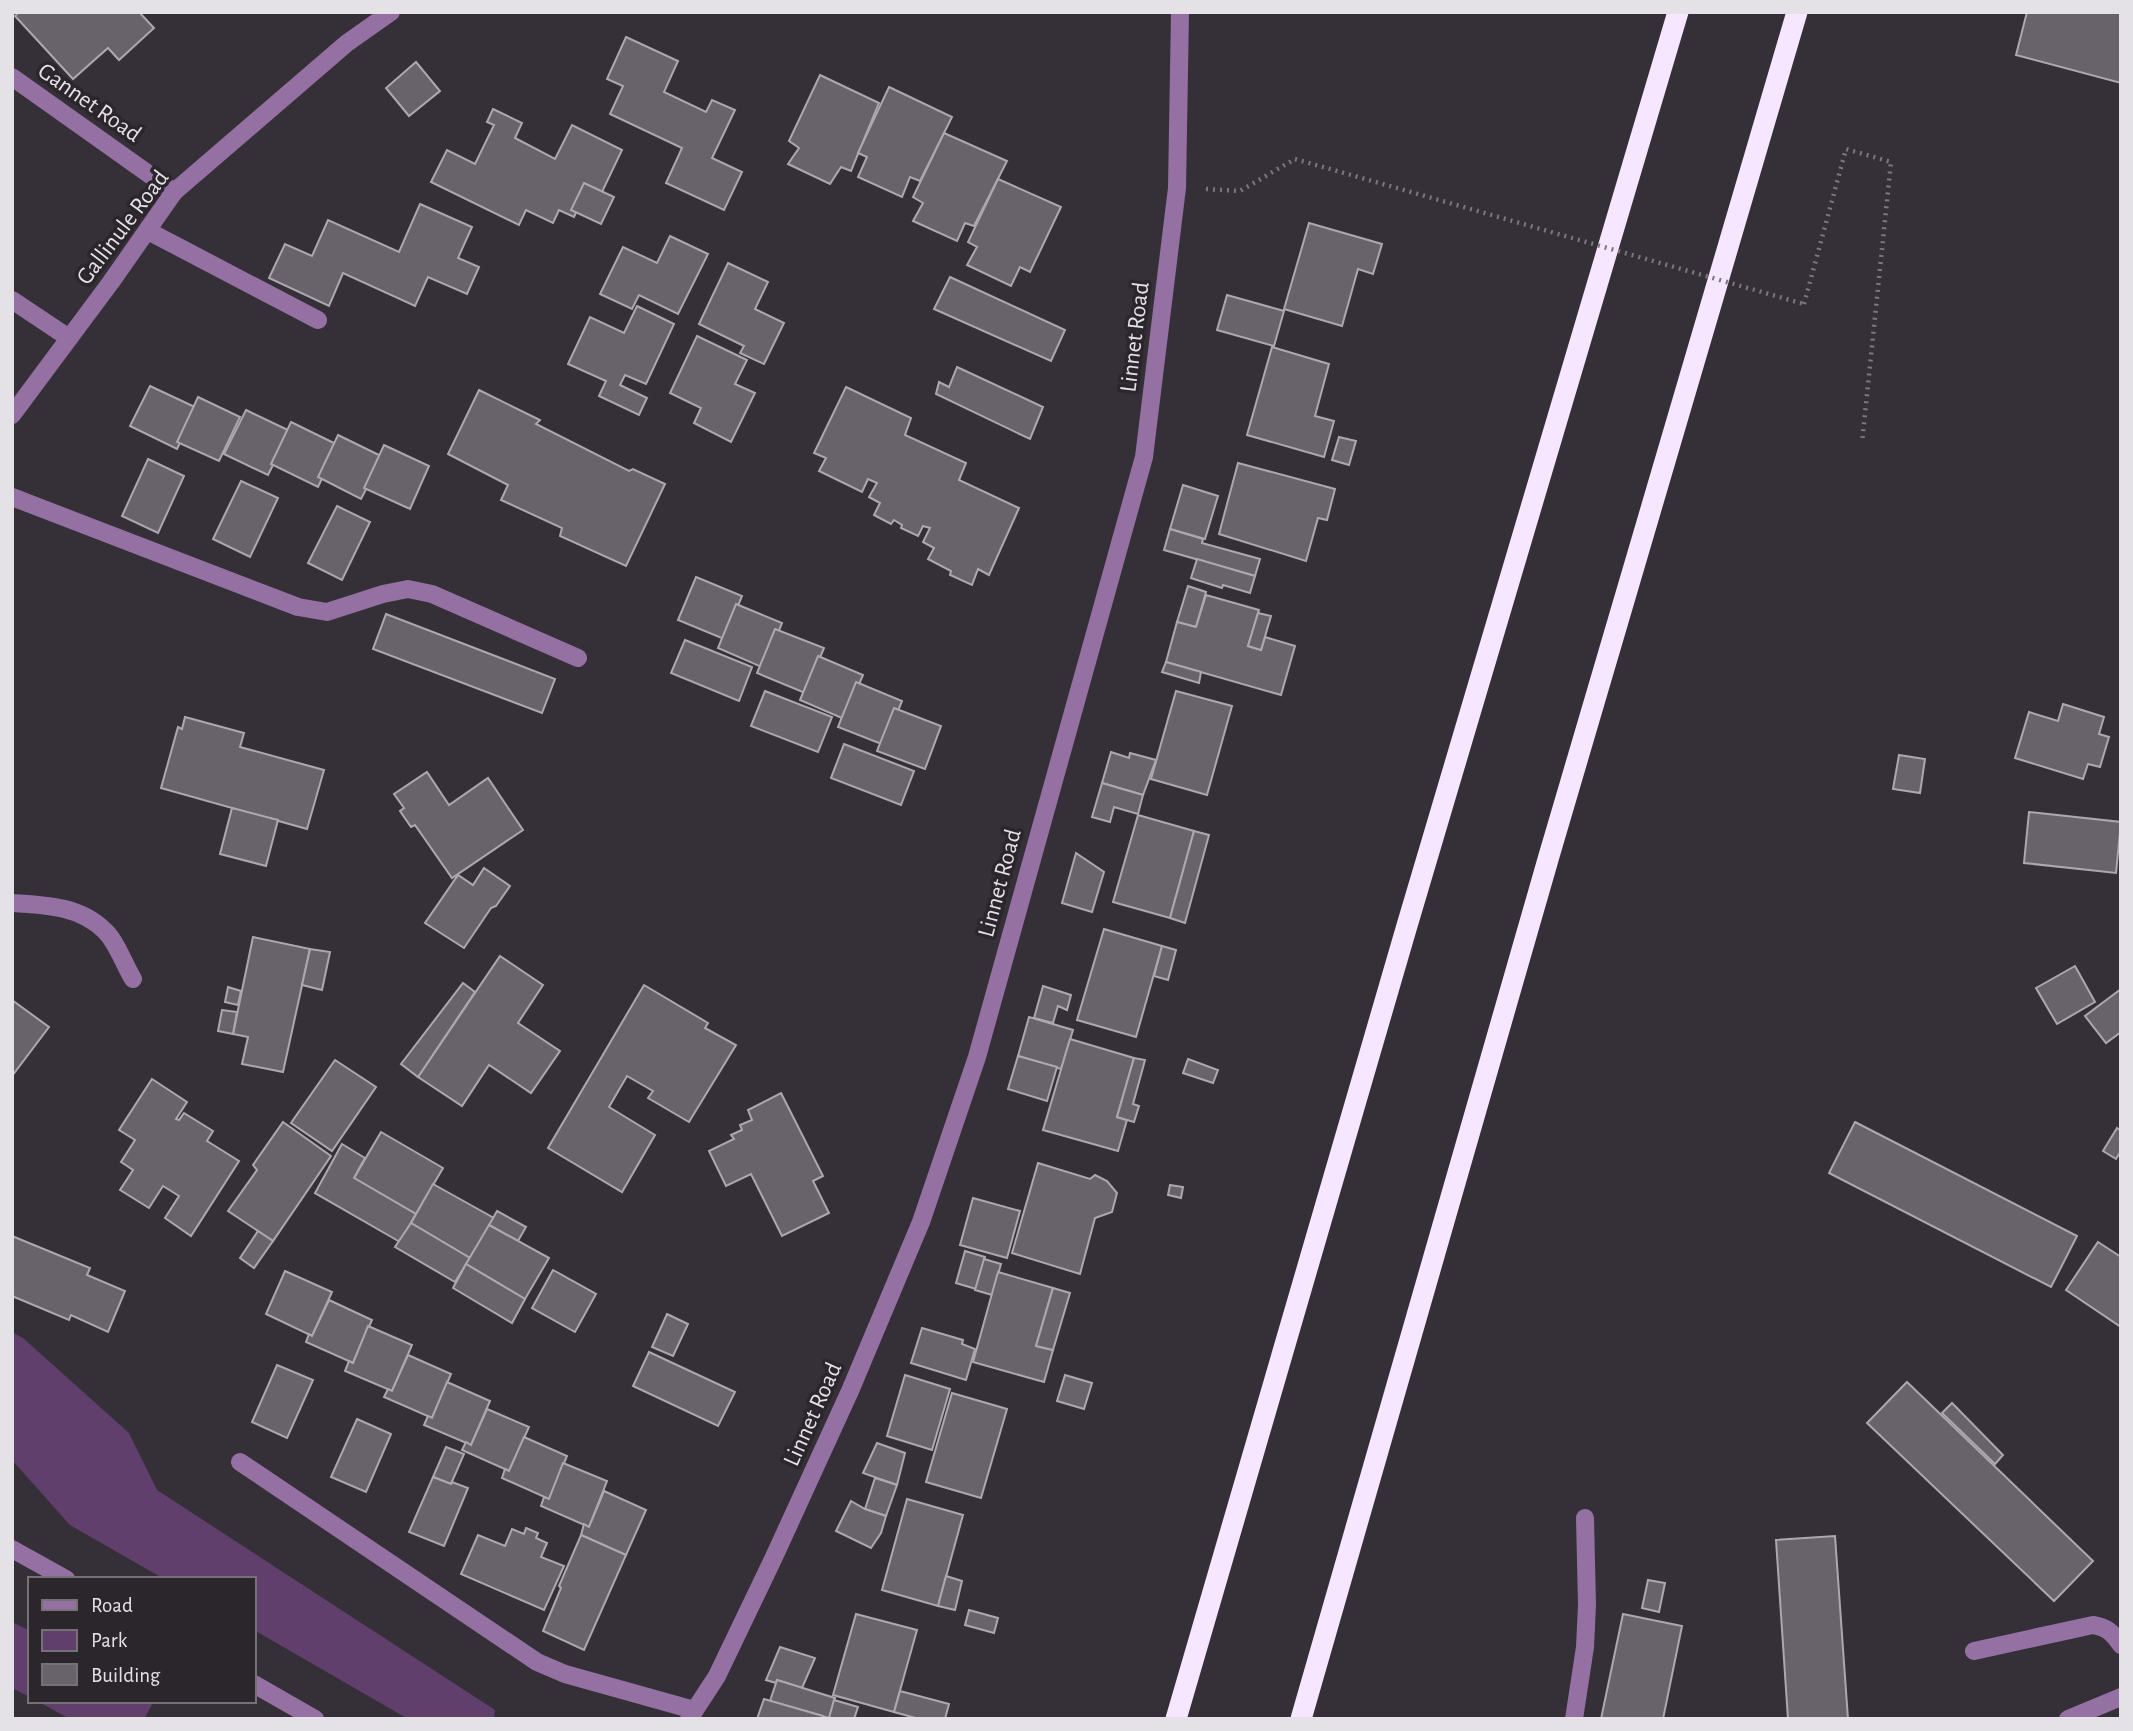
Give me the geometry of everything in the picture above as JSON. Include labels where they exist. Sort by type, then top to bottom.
[{"type":"highway","points":[[1176,1719],[1410,915],[1678,12]]},
{"type":"highway","points":[[1301,1719],[1549,856],[1797,12]]},
{"type":"street","name":"Gallinule Road","points":[[12,415],[174,192],[347,43],[391,12]]},
{"type":"street","name":"Linnet Road","points":[[692,1714],[717,1676],[855,1379],[921,1222],[977,1057],[1144,457],[1177,188],[1180,12]]},
{"type":"street","name":"Gannet Road","points":[[12,77],[174,192]]},
{"type":"street","points":[[148,230],[318,320]]},
{"type":"street","points":[[12,300],[69,338]]},
{"type":"street","points":[[12,497],[298,607],[327,612],[383,594],[408,590],[432,594],[578,657]]},
{"type":"street","points":[[12,903],[56,906],[85,916],[107,932],[133,979]]},
{"type":"street","points":[[240,1462],[537,1662],[565,1674],[692,1714]]},
{"type":"street","points":[[1574,1719],[1585,1647],[1585,1518]]},
{"type":"street","points":[[12,1549],[62,1577]]},
{"type":"street","points":[[1974,1651],[2093,1625],[2104,1626],[2121,1645]]},
{"type":"street","points":[[256,1685],[315,1719]]},
{"type":"street","points":[[2068,1719],[2118,1703]]},
{"type":"path","points":[[1177,188],[1240,191],[1295,159],[1804,304],[1846,149],[1891,162],[1862,443]]},
{"type":"green space","points":[[12,1332],[23,1338],[129,1433],[157,1490],[495,1710],[494,1719],[408,1719],[256,1631],[256,1577],[161,1577],[70,1525],[12,1460]]},
{"type":"green space","points":[[12,1622],[28,1630],[28,1696],[12,1688]]},
{"type":"green space","points":[[41,1703],[153,1703],[144,1719],[70,1719]]},
{"type":"building","points":[[19,12],[139,12],[154,28],[119,60],[108,48],[73,79],[15,16]]},
{"type":"building","points":[[2027,12],[2121,12],[2121,83],[2016,55]]},
{"type":"building","points":[[626,37],[678,61],[664,92],[706,112],[712,100],[735,110],[712,158],[742,172],[724,210],[666,183],[682,148],[610,114],[623,86],[607,79]]},
{"type":"building","points":[[416,62],[440,91],[409,116],[386,88]]},
{"type":"building","points":[[820,75],[879,103],[851,171],[841,167],[830,184],[788,164],[799,148],[789,141]]},
{"type":"building","points":[[889,87],[952,117],[920,181],[910,177],[902,197],[858,177],[867,157],[858,153]]},
{"type":"building","points":[[493,109],[522,123],[515,138],[555,159],[572,125],[622,150],[602,192],[589,186],[574,217],[559,210],[553,223],[526,210],[519,225],[431,182],[447,150],[475,164],[494,125],[487,122]]},
{"type":"building","points":[[944,133],[1007,161],[974,226],[965,223],[957,241],[913,221],[923,203],[913,197]]},
{"type":"building","points":[[998,179],[1061,207],[1030,272],[1020,267],[1011,286],[967,265],[977,247],[968,242]]},
{"type":"building","points":[[584,183],[614,197],[601,224],[571,210]]},
{"type":"building","points":[[420,204],[472,227],[458,258],[479,267],[467,294],[428,277],[415,306],[343,273],[329,306],[269,278],[285,244],[312,256],[328,220],[399,252]]},
{"type":"building","points":[[1309,223],[1382,244],[1373,274],[1358,269],[1342,326],[1284,309]]},
{"type":"building","points":[[670,236],[708,254],[678,314],[639,295],[632,309],[600,294],[623,247],[657,263]]},
{"type":"building","points":[[728,263],[768,282],[755,309],[784,323],[764,364],[740,353],[744,346],[699,324]]},
{"type":"building","points":[[950,277],[1065,330],[1051,361],[934,309]]},
{"type":"building","points":[[1227,295],[1284,311],[1274,346],[1217,330]]},
{"type":"building","points":[[637,306],[674,324],[646,384],[625,375],[620,385],[647,398],[639,415],[599,396],[606,381],[568,364],[590,317],[624,333]]},
{"type":"building","points":[[697,336],[747,360],[735,384],[755,393],[731,442],[694,423],[701,408],[670,393]]},
{"type":"building","points":[[1272,347],[1329,364],[1315,416],[1334,421],[1324,457],[1247,435]]},
{"type":"building","points":[[957,367],[1043,407],[1030,439],[936,394],[939,382],[949,387]]},
{"type":"building","points":[[150,386],[197,408],[177,449],[130,426]]},
{"type":"building","points":[[846,387],[911,418],[905,435],[966,463],[959,480],[1019,508],[989,575],[978,569],[972,585],[950,575],[951,571],[928,559],[934,548],[923,542],[930,528],[923,526],[918,536],[901,528],[902,525],[894,520],[891,524],[874,515],[880,503],[869,497],[877,483],[868,479],[862,492],[819,471],[826,458],[814,453]]},
{"type":"building","points":[[479,390],[540,420],[536,424],[629,471],[633,469],[665,484],[626,566],[560,536],[562,528],[501,500],[508,485],[448,454]]},
{"type":"building","points":[[198,397],[240,417],[219,461],[177,442]]},
{"type":"building","points":[[246,410],[290,431],[268,475],[224,454]]},
{"type":"building","points":[[291,422],[338,445],[318,487],[271,464]]},
{"type":"building","points":[[338,435],[383,457],[361,499],[318,477]]},
{"type":"building","points":[[1339,437],[1356,441],[1349,465],[1332,460]]},
{"type":"building","points":[[384,445],[429,466],[410,509],[364,488]]},
{"type":"building","points":[[148,459],[184,476],[158,533],[122,516]]},
{"type":"building","points":[[1238,463],[1335,489],[1327,520],[1318,518],[1306,561],[1219,534]]},
{"type":"building","points":[[241,481],[278,498],[250,557],[213,539]]},
{"type":"building","points":[[1183,485],[1218,496],[1205,539],[1170,529]]},
{"type":"building","points":[[337,506],[370,522],[342,580],[308,563]]},
{"type":"building","points":[[1170,529],[1203,539],[1202,543],[1260,559],[1255,576],[1164,550]]},
{"type":"building","points":[[1197,559],[1255,576],[1250,593],[1191,578]]},
{"type":"building","points":[[696,577],[742,596],[724,639],[678,620]]},
{"type":"building","points":[[1188,586],[1206,592],[1196,627],[1177,622]]},
{"type":"building","points":[[1206,595],[1259,610],[1248,646],[1261,650],[1265,637],[1295,646],[1281,695],[1166,662],[1177,622],[1196,627]]},
{"type":"building","points":[[736,604],[782,623],[764,668],[718,648]]},
{"type":"building","points":[[1258,613],[1271,616],[1261,650],[1248,646]]},
{"type":"building","points":[[386,614],[555,679],[542,713],[373,649]]},
{"type":"building","points":[[775,629],[824,648],[805,693],[757,673]]},
{"type":"building","points":[[685,640],[752,667],[739,701],[671,673]]},
{"type":"building","points":[[818,656],[863,675],[844,719],[800,700]]},
{"type":"building","points":[[1166,662],[1201,672],[1199,683],[1162,672]]},
{"type":"building","points":[[856,682],[902,701],[884,745],[838,727]]},
{"type":"building","points":[[765,691],[832,717],[818,752],[751,726]]},
{"type":"building","points":[[1176,691],[1232,706],[1207,795],[1151,779]]},
{"type":"building","points":[[2063,704],[2104,717],[2099,734],[2109,737],[2100,767],[2088,764],[2083,779],[2015,758],[2029,712],[2058,721]]},
{"type":"building","points":[[894,708],[941,726],[925,769],[877,751]]},
{"type":"building","points":[[185,717],[244,733],[240,747],[324,770],[307,829],[161,788],[178,727],[182,729]]},
{"type":"building","points":[[844,744],[914,771],[901,805],[831,778]]},
{"type":"building","points":[[1111,752],[1129,758],[1130,753],[1156,760],[1143,795],[1102,783]]},
{"type":"building","points":[[1899,755],[1925,759],[1920,793],[1893,789]]},
{"type":"building","points":[[427,772],[449,805],[488,778],[523,830],[452,878],[415,825],[411,827],[400,811],[404,808],[394,794]]},
{"type":"building","points":[[1102,783],[1143,795],[1138,814],[1114,807],[1110,822],[1092,817]]},
{"type":"building","points":[[232,808],[278,820],[266,866],[220,854]]},
{"type":"building","points":[[2029,812],[2121,822],[2116,873],[2024,863]]},
{"type":"building","points":[[1138,815],[1194,831],[1170,918],[1113,902]]},
{"type":"building","points":[[1194,831],[1209,835],[1185,923],[1170,918]]},
{"type":"building","points":[[1076,853],[1104,872],[1092,912],[1062,903]]},
{"type":"building","points":[[484,868],[510,886],[496,906],[491,908],[464,948],[425,923],[458,875],[473,885]]},
{"type":"building","points":[[1104,929],[1162,946],[1136,1037],[1077,1020]]},
{"type":"building","points":[[253,937],[310,949],[283,1072],[242,1064],[248,1037],[233,1034]]},
{"type":"building","points":[[1162,946],[1176,950],[1168,980],[1154,976]]},
{"type":"building","points":[[310,949],[330,952],[322,990],[302,985]]},
{"type":"building","points":[[500,956],[543,985],[518,1023],[560,1051],[531,1093],[489,1065],[462,1106],[418,1077]]},
{"type":"building","points":[[2075,966],[2095,1002],[2057,1024],[2036,988]]},
{"type":"building","points":[[463,983],[475,992],[418,1077],[401,1064]]},
{"type":"building","points":[[644,985],[708,1023],[705,1028],[736,1045],[689,1122],[648,1098],[653,1091],[627,1076],[609,1107],[655,1135],[622,1192],[548,1148]]},
{"type":"building","points":[[1043,986],[1071,995],[1067,1010],[1058,1006],[1053,1023],[1034,1018]]},
{"type":"building","points":[[228,987],[241,991],[238,1005],[225,1002]]},
{"type":"building","points":[[2121,989],[2121,1032],[2106,1043],[2085,1016]]},
{"type":"building","points":[[12,1000],[49,1027],[12,1076]]},
{"type":"building","points":[[222,1010],[237,1012],[233,1034],[218,1031]]},
{"type":"building","points":[[1029,1017],[1073,1030],[1061,1069],[1018,1056]]},
{"type":"building","points":[[1070,1039],[1134,1058],[1117,1117],[1127,1120],[1118,1151],[1043,1130]]},
{"type":"building","points":[[1018,1056],[1057,1067],[1047,1101],[1008,1089]]},
{"type":"building","points":[[1134,1058],[1145,1060],[1133,1104],[1139,1106],[1134,1122],[1117,1117]]},
{"type":"building","points":[[1188,1059],[1218,1070],[1213,1083],[1183,1073]]},
{"type":"building","points":[[335,1060],[376,1087],[332,1151],[291,1123]]},
{"type":"building","points":[[152,1079],[187,1102],[176,1119],[179,1120],[184,1113],[213,1131],[207,1141],[239,1161],[191,1236],[165,1218],[179,1196],[163,1186],[149,1208],[120,1190],[133,1170],[121,1162],[135,1140],[119,1130]]},
{"type":"building","points":[[781,1093],[823,1176],[813,1181],[829,1213],[782,1236],[751,1174],[726,1186],[709,1151],[734,1139],[731,1135],[742,1130],[740,1125],[752,1120],[748,1110]]},
{"type":"building","points":[[283,1122],[331,1156],[273,1241],[228,1211],[257,1170],[253,1165]]},
{"type":"building","points":[[1855,1122],[2077,1236],[2051,1287],[1829,1173]]},
{"type":"building","points":[[2117,1128],[2121,1131],[2121,1151],[2116,1159],[2103,1151]]},
{"type":"building","points":[[381,1132],[443,1168],[416,1214],[354,1178]]},
{"type":"building","points":[[342,1144],[365,1158],[354,1178],[416,1214],[400,1242],[315,1193]]},
{"type":"building","points":[[1038,1163],[1090,1179],[1095,1175],[1107,1181],[1117,1193],[1112,1212],[1095,1218],[1080,1274],[1012,1253]]},
{"type":"building","points":[[433,1184],[494,1218],[470,1258],[411,1223]]},
{"type":"building","points":[[1170,1185],[1183,1187],[1181,1198],[1168,1195]]},
{"type":"building","points":[[973,1198],[1020,1211],[1007,1258],[960,1245]]},
{"type":"building","points":[[497,1211],[526,1227],[518,1241],[489,1225]]},
{"type":"building","points":[[411,1223],[470,1258],[455,1282],[395,1247]]},
{"type":"building","points":[[489,1225],[549,1258],[525,1299],[466,1264]]},
{"type":"building","points":[[258,1231],[273,1241],[254,1268],[240,1258]]},
{"type":"building","points":[[12,1236],[90,1268],[87,1275],[125,1291],[108,1332],[71,1315],[69,1320],[12,1296]]},
{"type":"building","points":[[2098,1242],[2121,1257],[2121,1327],[2066,1290]]},
{"type":"building","points":[[965,1251],[985,1257],[976,1289],[956,1283]]},
{"type":"building","points":[[984,1259],[1001,1264],[992,1295],[975,1290]]},
{"type":"building","points":[[466,1264],[525,1299],[512,1323],[453,1288]]},
{"type":"building","points":[[553,1270],[596,1294],[575,1332],[532,1308]]},
{"type":"building","points":[[285,1271],[332,1292],[312,1336],[266,1314]]},
{"type":"building","points":[[998,1272],[1053,1288],[1036,1346],[1053,1350],[1044,1382],[973,1362]]},
{"type":"building","points":[[1053,1288],[1070,1293],[1053,1350],[1036,1346]]},
{"type":"building","points":[[329,1300],[372,1320],[353,1363],[306,1342],[309,1334],[312,1336]]},
{"type":"building","points":[[667,1314],[688,1324],[673,1356],[652,1347]]},
{"type":"building","points":[[368,1326],[412,1345],[392,1391],[345,1371],[349,1361],[353,1363]]},
{"type":"building","points":[[922,1328],[963,1340],[962,1344],[975,1349],[966,1380],[911,1363]]},
{"type":"building","points":[[649,1352],[735,1392],[718,1426],[633,1386]]},
{"type":"building","points":[[408,1355],[451,1374],[432,1418],[384,1397],[388,1389],[392,1391]]},
{"type":"building","points":[[277,1365],[313,1380],[287,1438],[252,1422]]},
{"type":"building","points":[[905,1375],[950,1389],[932,1450],[887,1436]]},
{"type":"building","points":[[1065,1375],[1092,1383],[1084,1409],[1057,1401]]},
{"type":"building","points":[[447,1382],[490,1401],[471,1445],[424,1425],[428,1416],[432,1418]]},
{"type":"building","points":[[1907,1382],[2093,1561],[2054,1601],[1867,1423]]},
{"type":"building","points":[[952,1393],[1007,1409],[981,1498],[926,1482]]},
{"type":"building","points":[[1952,1403],[2003,1455],[1995,1464],[1942,1413]]},
{"type":"building","points":[[487,1409],[529,1427],[509,1471],[462,1450],[466,1442],[471,1445]]},
{"type":"building","points":[[357,1419],[391,1434],[366,1492],[331,1477]]},
{"type":"building","points":[[524,1437],[567,1456],[549,1499],[502,1478],[505,1469],[509,1471]]},
{"type":"building","points":[[877,1443],[905,1453],[897,1485],[863,1473]]},
{"type":"building","points":[[446,1447],[464,1454],[451,1484],[433,1477]]},
{"type":"building","points":[[563,1463],[607,1481],[589,1527],[541,1506],[544,1497],[549,1499]]},
{"type":"building","points":[[433,1477],[468,1488],[444,1546],[409,1532]]},
{"type":"building","points":[[875,1478],[897,1485],[886,1516],[865,1509]]},
{"type":"building","points":[[604,1491],[646,1510],[626,1555],[581,1535],[584,1524],[589,1527]]},
{"type":"building","points":[[907,1499],[963,1515],[938,1606],[882,1590]]},
{"type":"building","points":[[851,1501],[886,1516],[881,1533],[871,1548],[836,1531]]},
{"type":"building","points":[[526,1528],[538,1533],[536,1538],[547,1543],[541,1557],[564,1566],[544,1610],[461,1574],[478,1535],[505,1546],[512,1529],[524,1534]]},
{"type":"building","points":[[581,1535],[626,1555],[584,1650],[543,1631]]},
{"type":"building","points":[[1835,1536],[1848,1719],[1788,1719],[1776,1540]]},
{"type":"building","points":[[946,1576],[962,1581],[955,1610],[938,1606]]},
{"type":"building","points":[[1648,1580],[1665,1583],[1659,1612],[1642,1608]]},
{"type":"building","points":[[969,1610],[998,1618],[994,1633],[965,1625]]},
{"type":"building","points":[[856,1614],[917,1630],[894,1712],[833,1695]]},
{"type":"building","points":[[1623,1614],[1682,1626],[1663,1719],[1601,1719]]},
{"type":"building","points":[[780,1647],[815,1658],[802,1688],[777,1680],[776,1683],[766,1680]]},
{"type":"building","points":[[777,1680],[835,1698],[829,1718],[770,1701]]},
{"type":"building","points":[[900,1691],[949,1704],[945,1719],[919,1719],[894,1712]]},
{"type":"building","points":[[764,1699],[823,1716],[822,1719],[757,1719]]},
{"type":"building","points":[[834,1700],[858,1707],[854,1719],[829,1718]]}]
